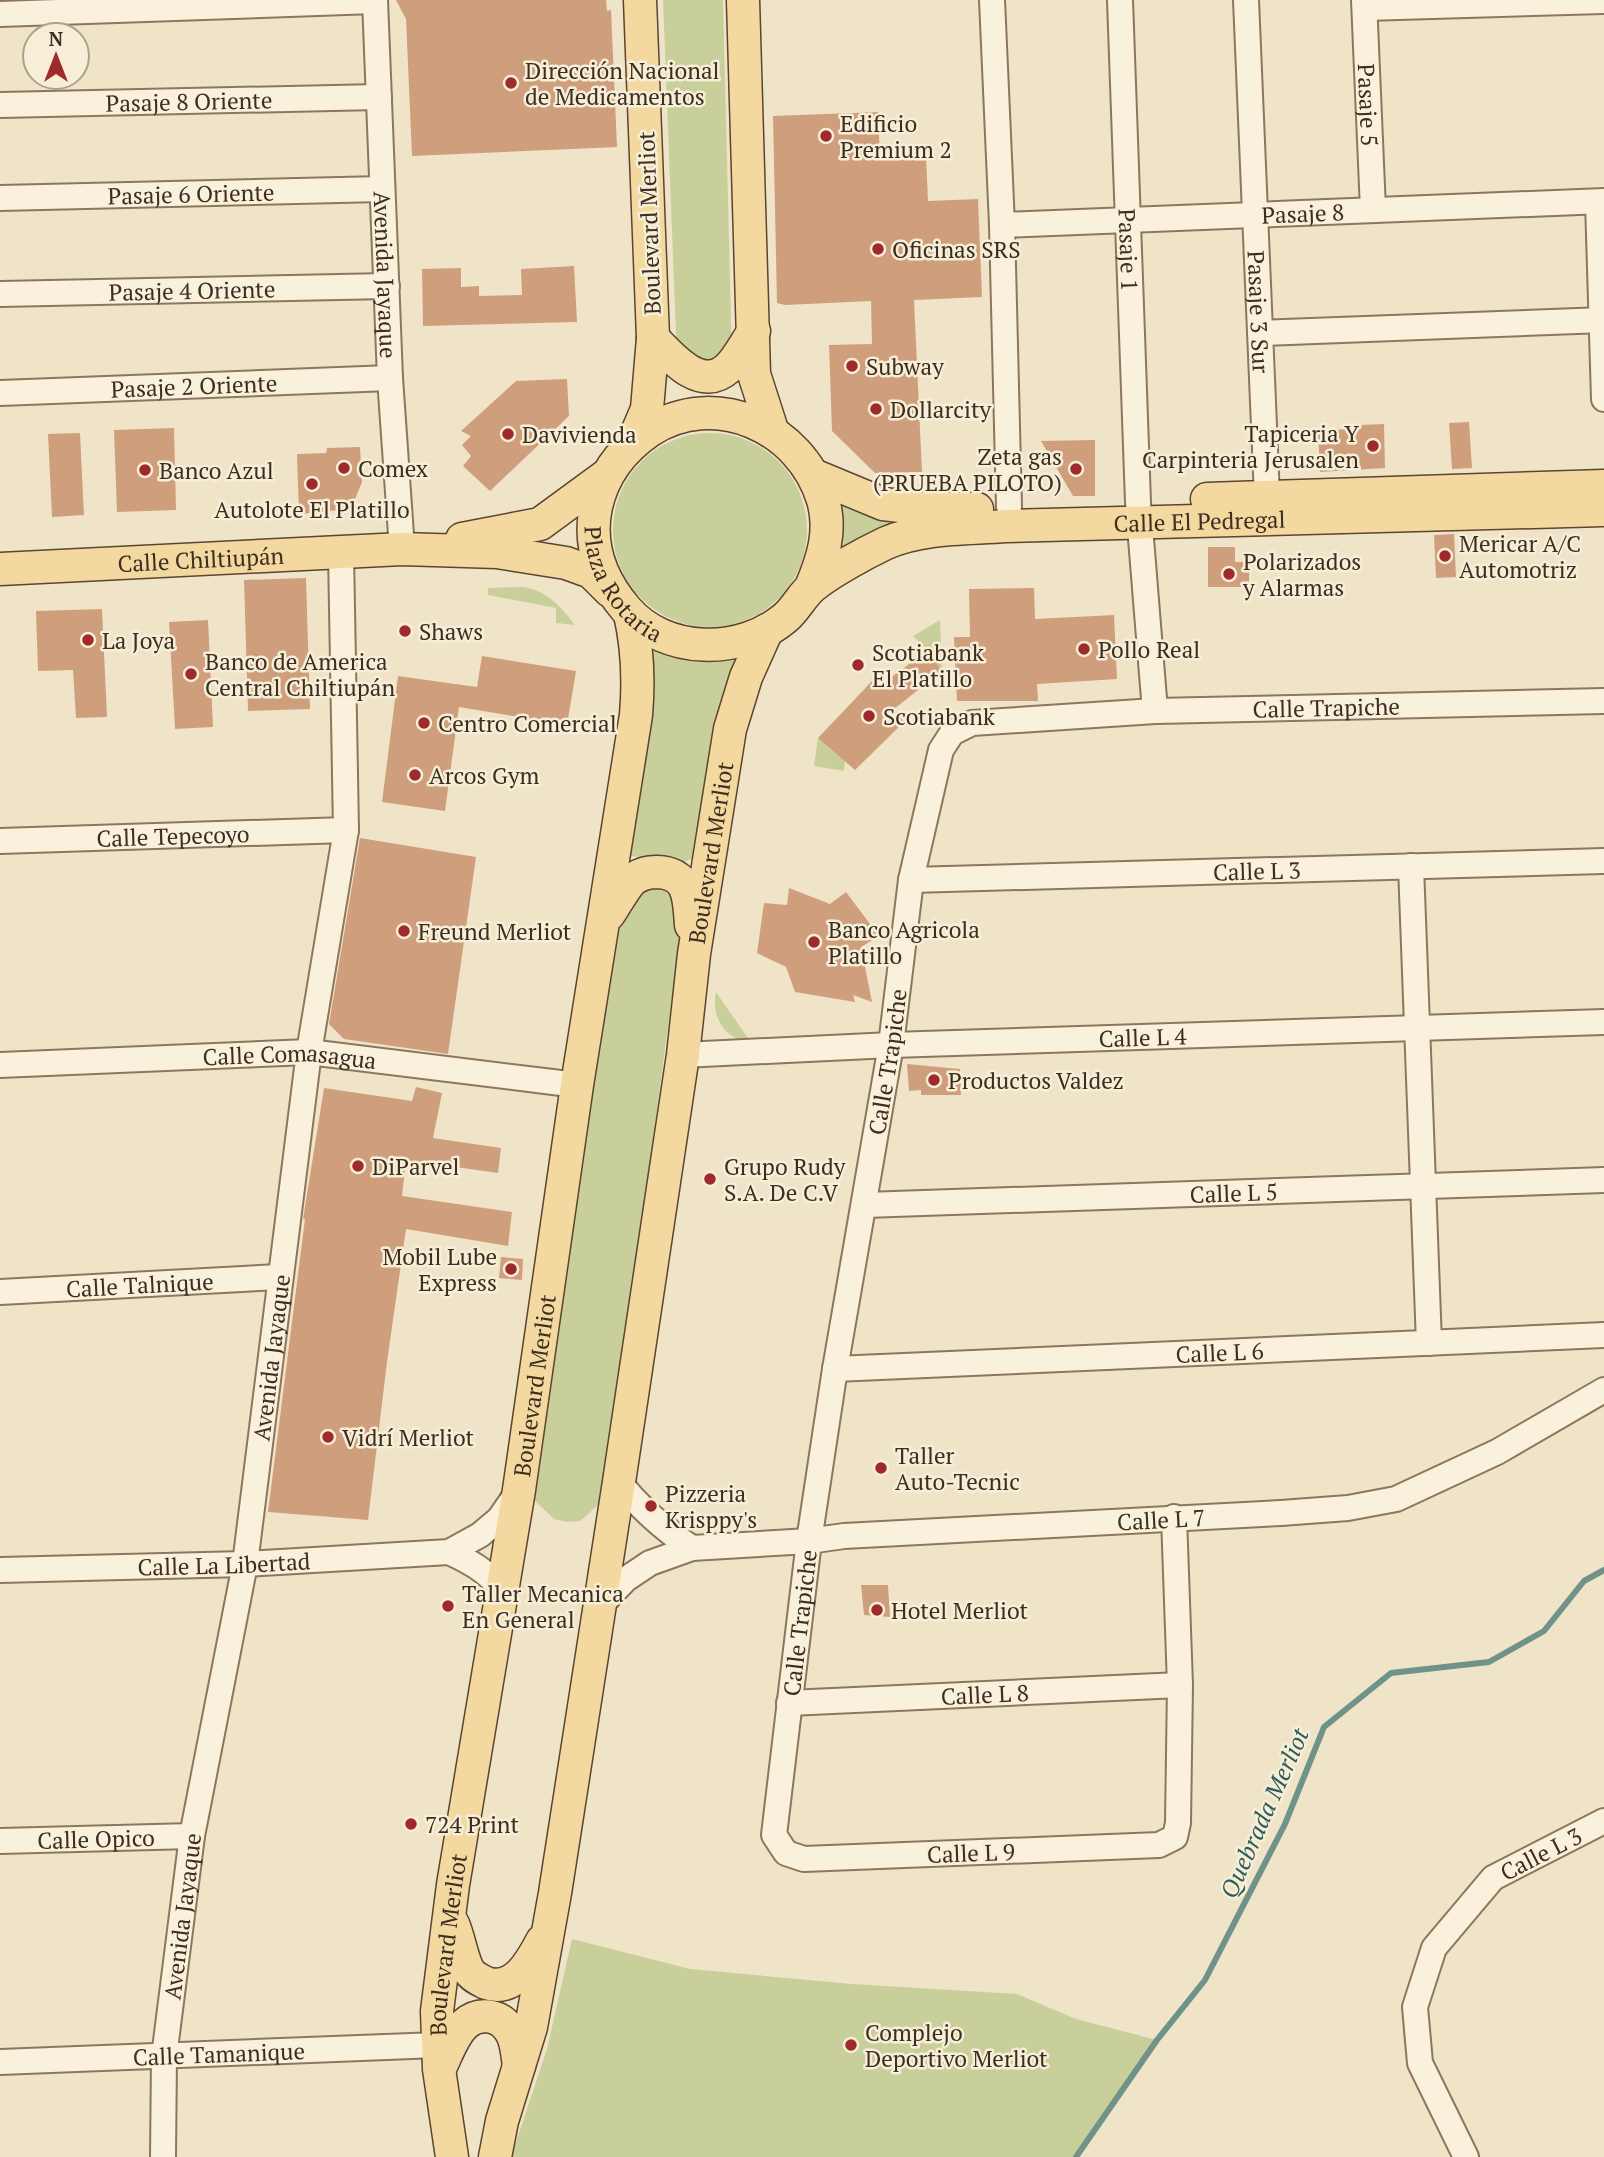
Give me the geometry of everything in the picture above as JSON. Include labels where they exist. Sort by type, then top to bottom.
[{"type":"main road","name":"Boulevard Merliot","points":[[633,442],[647,409],[653,338],[640,0]]},
{"type":"main road","points":[[743,0],[754,374],[772,430]]},
{"type":"main road","points":[[653,338],[683,368],[702,376],[714,376],[728,368],[754,331]]},
{"type":"main road","name":"Plaza Rotaria","points":[[715,413],[744,418],[772,430],[795,450],[813,475],[823,502],[827,531],[822,560],[811,587],[784,619],[744,640],[720,645],[696,645],[672,639],[650,629],[622,605],[602,573],[595,548],[593,523],[597,498],[618,457],[633,442],[658,426],[685,416],[715,413]]},
{"type":"main road","name":"Calle Chiltiupán","points":[[402,549],[540,524],[607,475]]},
{"type":"main road","name":"Calle El Pedregal","points":[[813,475],[883,504],[928,509],[1009,507],[1139,512],[1604,510]]},
{"type":"main road","name":"Calle El Pedregal","points":[[811,587],[888,543],[922,532],[1006,526],[1267,497],[1604,486]]},
{"type":"main road","name":"Calle Chiltiupán","points":[[0,569],[402,549],[497,552],[547,559],[591,572],[622,605]]},
{"type":"main road","name":"Boulevard Merliot","points":[[452,2157],[438,2057],[437,2011],[453,1885],[519,1490],[639,681],[638,648],[622,605]]},
{"type":"main road","name":"Boulevard Merliot","points":[[495,2157],[502,2121],[531,2027],[548,1932],[619,1482],[683,1055],[694,954],[730,729],[746,677],[767,630]]},
{"type":"main road","points":[[604,922],[631,881],[645,872],[668,873],[678,878],[687,890],[694,954]]},
{"type":"main road","points":[[450,1916],[468,1970],[475,1978],[489,1984],[501,1985],[513,1981],[533,1957],[548,1932]]},
{"type":"main road","points":[[438,2057],[465,2024],[476,2018],[495,2017],[509,2028],[515,2041],[520,2068]]},
{"type":"street","points":[[992,0],[1002,225],[1009,507]]},
{"type":"street","name":"Pasaje 1","points":[[1120,0],[1139,512],[1155,711]]},
{"type":"street","name":"Pasaje 3 Sur","points":[[1246,0],[1267,497]]},
{"type":"street","points":[[0,14],[375,1]]},
{"type":"street","name":"Avenida Jayaque","points":[[375,1],[390,378],[402,549]]},
{"type":"street","points":[[1364,4],[1591,1]]},
{"type":"street","name":"Pasaje 5","points":[[1364,4],[1373,210]]},
{"type":"street","name":"Pasaje 8 Oriente","points":[[0,105],[379,97]]},
{"type":"street","name":"Pasaje 6 Oriente","points":[[0,198],[383,189]]},
{"type":"street","points":[[1601,202],[1604,398]]},
{"type":"street","name":"Pasaje 8","points":[[1002,225],[1601,202]]},
{"type":"street","name":"Pasaje 4 Oriente","points":[[0,294],[387,286]]},
{"type":"street","points":[[1260,333],[1603,320]]},
{"type":"street","name":"Pasaje 2 Oriente","points":[[0,393],[390,378]]},
{"type":"street","name":"Avenida Jayaque","points":[[163,2157],[164,2057],[192,1836],[245,1564],[309,1052],[346,830],[341,553]]},
{"type":"street","name":"Calle Trapiche","points":[[774,1835],[808,1541],[891,1045],[911,880],[941,750],[952,733],[972,723],[1155,711],[1604,701]]},
{"type":"street","name":"Calle Tepecoyo","points":[[0,841],[346,830]]},
{"type":"street","name":"Calle L 3","points":[[911,880],[1604,861]]},
{"type":"street","points":[[1410,866],[1429,1343]]},
{"type":"street","name":"Calle L 4","points":[[683,1055],[891,1045],[1604,1022]]},
{"type":"street","name":"Calle Comasagua","points":[[0,1065],[309,1052],[577,1085]]},
{"type":"street","name":"Calle L 5","points":[[865,1205],[1604,1180]]},
{"type":"street","name":"Calle Talnique","points":[[0,1292],[279,1277]]},
{"type":"street","name":"Calle L 6","points":[[835,1369],[1604,1335]]},
{"type":"street","name":"Calle L 7","points":[[600,1606],[626,1579],[650,1563],[692,1548],[808,1541],[844,1536],[1348,1508],[1396,1499],[1497,1451],[1604,1390]]},
{"type":"street","points":[[619,1482],[640,1508],[666,1531],[692,1548]]},
{"type":"street","name":"Calle La Libertad","points":[[0,1570],[245,1564],[449,1552],[490,1527],[519,1490]]},
{"type":"street","points":[[1174,1517],[1180,1685]]},
{"type":"street","points":[[449,1552],[472,1562],[489,1574],[502,1589]]},
{"type":"street","name":"Calle L 8","points":[[789,1703],[1180,1685]]},
{"type":"street","name":"Calle L 9","points":[[774,1835],[786,1853],[804,1859],[1159,1845],[1175,1837],[1178,1823],[1180,1685]]},
{"type":"street","name":"Calle L 3","points":[[1466,2157],[1420,2063],[1415,2007],[1434,1948],[1493,1878],[1604,1821]]},
{"type":"street","name":"Calle Opico","points":[[0,1841],[192,1836]]},
{"type":"street","name":"Calle Tamanique","points":[[0,2063],[164,2057],[438,2057]]},
{"type":"green space","points":[[663,0],[723,0],[732,358],[677,360]]},
{"type":"green space","points":[[710,433],[747,441],[778,462],[799,493],[807,530],[799,567],[778,598],[747,619],[710,627],[673,619],[642,598],[621,567],[613,530],[621,493],[642,462],[673,441]]},
{"type":"green space","points":[[838,499],[889,523],[922,526],[844,560]]},
{"type":"green space","points":[[523,587],[546,596],[559,606],[575,625],[556,623],[556,608],[488,595],[488,588]]},
{"type":"green space","points":[[940,620],[942,671],[928,650],[913,636]]},
{"type":"green space","points":[[647,643],[750,645],[698,856],[684,862],[630,856],[627,848]]},
{"type":"green space","points":[[818,738],[845,761],[844,771],[814,766]]},
{"type":"green space","points":[[661,875],[685,899],[605,1499],[580,1521],[567,1522],[554,1519],[535,1501],[531,1482],[622,902]]},
{"type":"green space","points":[[716,992],[750,1041],[733,1036],[721,1025],[716,1010]]},
{"type":"green space","name":"Complejo Deportivo Merliot","points":[[572,1939],[690,1969],[852,1984],[1017,1994],[1076,2019],[1157,2040],[1076,2157],[511,2157],[547,2049]]},
{"type":"building","name":"Dirección Nacional de Medicamentos","points":[[396,0],[606,0],[607,11],[611,10],[617,147],[412,156],[406,19]]},
{"type":"building","points":[[878,112],[880,158],[926,156],[928,201],[978,199],[982,297],[914,300],[922,472],[875,473],[832,431],[829,345],[872,344],[871,301],[785,305],[777,303],[773,116]]},
{"type":"building","points":[[574,266],[577,322],[423,326],[422,269],[461,268],[461,287],[479,286],[479,296],[522,295],[521,269]]},
{"type":"building","name":"Davivienda","points":[[567,379],[569,416],[490,491],[463,466],[471,456],[462,445],[471,436],[461,431],[516,381]]},
{"type":"building","points":[[1469,422],[1472,468],[1452,469],[1449,423]]},
{"type":"building","points":[[1384,424],[1385,468],[1320,472],[1318,430],[1360,429],[1360,425]]},
{"type":"building","name":"Banco Azul","points":[[174,428],[176,510],[117,512],[114,430]]},
{"type":"building","points":[[80,433],[84,515],[52,517],[48,434]]},
{"type":"building","name":"Zeta gas (PRUEBA PILOTO)","points":[[1095,440],[1095,496],[1073,496],[1041,441]]},
{"type":"building","points":[[360,447],[362,482],[351,509],[299,514],[297,454],[326,453],[327,448]]},
{"type":"building","name":"Mericar A/C Automotriz","points":[[1454,534],[1456,577],[1436,578],[1434,535]]},
{"type":"building","name":"Polarizados y Alarmas","points":[[1208,547],[1235,547],[1235,562],[1249,562],[1249,587],[1208,587]]},
{"type":"building","points":[[306,578],[310,709],[248,711],[244,580]]},
{"type":"building","points":[[1034,588],[1035,619],[1114,615],[1117,679],[1037,684],[1038,701],[957,701],[954,637],[970,637],[969,589]]},
{"type":"building","points":[[102,609],[107,717],[76,718],[73,670],[38,671],[36,611]]},
{"type":"building","name":"Banco de America Central Chiltiupán","points":[[208,620],[213,727],[175,729],[169,622]]},
{"type":"building","name":"Scotiabank","points":[[928,650],[942,671],[894,709],[904,722],[855,770],[818,738],[873,680],[878,687]]},
{"type":"building","points":[[482,656],[576,671],[567,725],[459,707],[445,811],[382,802],[398,676],[477,687]]},
{"type":"building","name":"Freund Merliot","points":[[360,838],[476,857],[448,1054],[344,1039],[329,1024]]},
{"type":"building","name":"Banco Agricola Platillo","points":[[789,888],[830,904],[846,892],[879,936],[861,947],[872,1002],[853,995],[855,1002],[795,992],[786,967],[757,953],[764,903],[787,905]]},
{"type":"building","name":"Productos Valdez","points":[[907,1064],[960,1069],[961,1095],[921,1095],[921,1090],[909,1091]]},
{"type":"building","points":[[416,1087],[442,1093],[433,1138],[501,1148],[498,1173],[406,1160],[402,1196],[512,1212],[508,1246],[406,1229],[368,1520],[268,1512],[303,1219],[324,1088],[412,1101]]},
{"type":"building","name":"Mobil Lube Express","points":[[501,1257],[523,1259],[522,1280],[499,1278]]},
{"type":"building","name":"Hotel Merliot","points":[[861,1585],[888,1585],[890,1617],[864,1615]]},
{"type":"waterway","name":"Quebrada Merliot","points":[[1076,2157],[1157,2040],[1205,1980],[1285,1824],[1324,1727],[1391,1673],[1489,1662],[1544,1631],[1584,1581],[1604,1570]]},
{"type":"place","name":"Dirección Nacional de Medicamentos","points":[[511,83]]},
{"type":"place","name":"Edificio Premium 2","points":[[826,136]]},
{"type":"place","name":"Oficinas SRS","points":[[878,249]]},
{"type":"place","name":"Subway","points":[[852,366]]},
{"type":"place","name":"Dollarcity","points":[[876,409]]},
{"type":"place","name":"Davivienda","points":[[508,434]]},
{"type":"place","name":"Tapiceria Y Carpinteria Jerusalen","points":[[1373,446]]},
{"type":"place","name":"Comex","points":[[344,468]]},
{"type":"place","name":"Zeta gas (PRUEBA PILOTO)","points":[[1076,469]]},
{"type":"place","name":"Banco Azul","points":[[145,470]]},
{"type":"place","name":"Autolote El Platillo","points":[[312,484]]},
{"type":"place","name":"Mericar A/C Automotriz","points":[[1445,556]]},
{"type":"place","name":"Polarizados y Alarmas","points":[[1229,574]]},
{"type":"place","name":"Shaws","points":[[405,631]]},
{"type":"place","name":"La Joya","points":[[88,640]]},
{"type":"place","name":"Pollo Real","points":[[1084,649]]},
{"type":"place","name":"Scotiabank El Platillo","points":[[858,665]]},
{"type":"place","name":"Banco de America Central Chiltiupán","points":[[191,674]]},
{"type":"place","name":"Scotiabank","points":[[869,716]]},
{"type":"place","name":"Centro Comercial","points":[[424,723]]},
{"type":"place","name":"Arcos Gym","points":[[415,775]]},
{"type":"place","name":"Freund Merliot","points":[[404,931]]},
{"type":"place","name":"Banco Agricola Platillo","points":[[814,942]]},
{"type":"place","name":"Productos Valdez","points":[[934,1080]]},
{"type":"place","name":"DiParvel","points":[[358,1166]]},
{"type":"place","name":"Grupo Rudy S.A. De C.V","points":[[710,1179]]},
{"type":"place","name":"Mobil Lube Express","points":[[511,1269]]},
{"type":"place","name":"Vidrí Merliot","points":[[328,1437]]},
{"type":"place","name":"Taller Auto-Tecnic","points":[[881,1468]]},
{"type":"place","name":"Pizzeria Krisppy's","points":[[651,1506]]},
{"type":"place","name":"Taller Mecanica En General","points":[[448,1606]]},
{"type":"place","name":"Hotel Merliot","points":[[877,1610]]},
{"type":"place","name":"724 Print","points":[[411,1824]]},
{"type":"place","name":"Complejo Deportivo Merliot","points":[[851,2045]]}]
